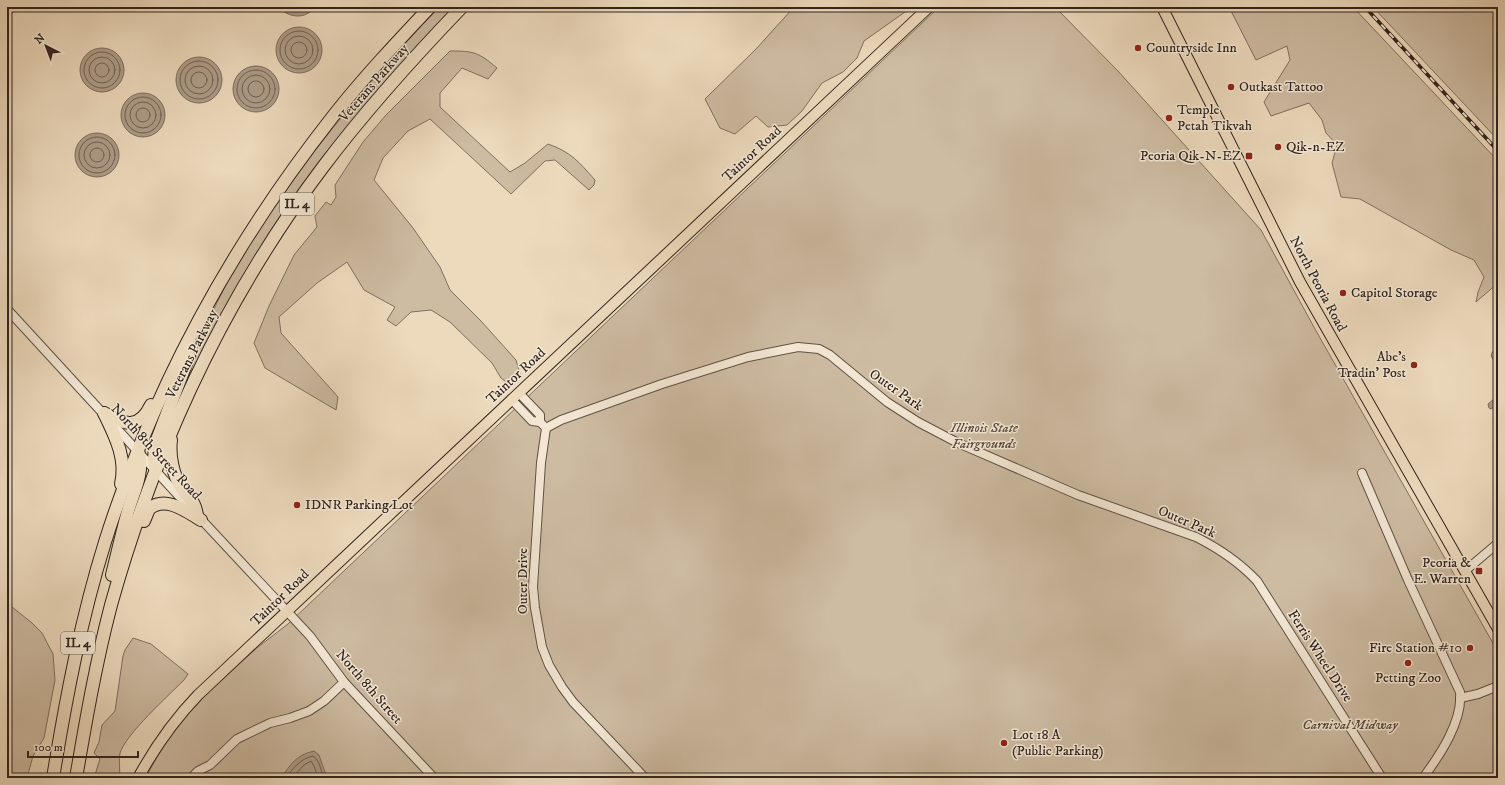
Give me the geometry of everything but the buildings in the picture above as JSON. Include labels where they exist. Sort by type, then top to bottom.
[{"type":"highway","name":"Veterans Parkway","points":[[53,778],[68,689],[85,615],[105,541],[138,450],[170,379],[202,315],[242,246],[295,166],[356,88],[430,7]]},
{"type":"highway","name":"Veterans Parkway","points":[[76,778],[104,632],[110,607],[132,536],[172,428],[221,328],[260,261],[288,217],[323,168],[363,117],[410,62],[462,7]]},
{"type":"highway","points":[[156,470],[154,460],[155,445],[174,393],[203,325],[202,315]]},
{"type":"highway","points":[[104,413],[118,421],[126,423],[136,422],[144,417],[181,342],[195,328]]},
{"type":"highway","points":[[104,413],[115,435],[122,458],[123,476],[116,510]]},
{"type":"highway","points":[[172,428],[170,454],[173,469],[181,489],[195,504],[199,518]]},
{"type":"highway","points":[[104,632],[103,617],[108,594],[123,531],[139,476],[140,462],[138,450]]},
{"type":"highway","points":[[110,607],[122,589],[144,519],[149,509],[157,505],[170,504],[199,518]]},
{"type":"main road","name":"Taintor Road","points":[[138,778],[163,737],[187,706],[929,7]]},
{"type":"main road","name":"North Peoria Road","points":[[1162,7],[1300,282],[1498,629]]},
{"type":"street","name":"North 8th Street Road","points":[[7,309],[199,518],[287,611]]},
{"type":"street","name":"Outer Park","points":[[543,425],[705,369],[748,357],[798,347],[818,348],[830,355],[887,402],[918,422],[958,443],[1078,495],[1196,537],[1226,556]]},
{"type":"street","points":[[515,396],[532,421],[543,425]]},
{"type":"street","name":"Outer Drive","points":[[543,425],[534,587],[534,608],[542,647],[549,665],[573,702],[645,778]]},
{"type":"street","points":[[1362,473],[1408,580],[1460,692],[1461,704],[1454,726],[1439,754],[1423,778]]},
{"type":"street","points":[[1465,571],[1498,542]]},
{"type":"street","name":"Ferris Wheel Drive","points":[[1226,556],[1245,569],[1257,581],[1382,778]]},
{"type":"street","name":"North 8th Street","points":[[287,611],[310,636],[344,682],[434,778]]},
{"type":"street","points":[[191,778],[198,771],[210,765],[237,739],[270,723],[309,711],[344,682]]},
{"type":"street","points":[[1460,698],[1478,694],[1498,686]]},
{"type":"green space","points":[[439,7],[454,7],[357,115],[303,184],[267,237],[234,291],[176,404],[194,354],[216,305],[247,247],[258,230],[333,127],[395,54]]},
{"type":"green space","points":[[794,7],[912,7],[864,41],[857,58],[843,72],[822,83],[802,111],[787,125],[768,127],[756,116],[735,134],[720,128],[705,99],[756,49]]},
{"type":"green space","name":"Illinois State Fairgrounds","points":[[939,7],[1055,7],[1118,71],[1261,230],[1315,329],[1498,652],[1498,778],[146,778],[158,755],[189,712],[226,674],[288,624]]},
{"type":"green space","points":[[1229,7],[1353,7],[1498,161],[1498,283],[1476,302],[1484,277],[1474,260],[1451,250],[1360,199],[1341,197],[1332,163],[1337,145],[1326,133],[1322,120],[1309,103],[1271,116],[1264,102],[1290,60],[1287,46],[1256,60]]},
{"type":"green space","points":[[1373,7],[1498,7],[1498,140]]},
{"type":"green space","points":[[450,51],[470,52],[480,56],[497,68],[488,79],[462,68],[440,93],[440,107],[510,172],[525,163],[548,144],[563,150],[574,158],[595,180],[594,185],[589,190],[555,160],[545,161],[511,194],[430,119],[408,131],[383,158],[374,180],[413,228],[440,267],[450,290],[481,321],[516,360],[520,374],[510,385],[501,378],[492,363],[450,322],[431,310],[411,312],[396,326],[387,320],[395,307],[364,290],[347,262],[317,283],[279,317],[281,333],[338,397],[336,410],[265,368],[254,343],[269,306],[294,255],[317,227],[315,216],[326,202],[331,205],[336,197],[335,185],[363,142],[386,115]]},
{"type":"green space","points":[[7,603],[42,633],[53,654],[55,680],[44,738],[33,756],[27,778],[7,778]]},
{"type":"green space","points":[[133,638],[151,644],[188,674],[184,680],[139,726],[124,745],[119,756],[119,778],[94,778],[100,759],[94,753],[99,742],[102,725],[115,711],[123,656]]},
{"type":"water","points":[[278,7],[315,7],[307,14],[297,16],[282,11]]},
{"type":"water","points":[[294,27],[304,27],[312,31],[318,37],[322,45],[322,55],[318,63],[312,69],[304,73],[294,73],[286,69],[280,63],[276,55],[276,45],[280,37],[286,31]]},
{"type":"water","points":[[98,48],[106,48],[118,54],[124,66],[124,74],[118,86],[106,92],[98,92],[86,86],[80,74],[80,66],[86,54]]},
{"type":"water","points":[[194,57],[204,57],[212,61],[218,67],[222,75],[222,85],[218,93],[212,99],[204,103],[194,103],[186,99],[180,93],[176,85],[176,75],[180,67],[186,61]]},
{"type":"water","points":[[251,66],[261,66],[269,70],[275,76],[279,84],[279,94],[275,102],[269,108],[261,112],[251,112],[243,108],[237,102],[233,94],[233,84],[237,76],[243,70]]},
{"type":"water","points":[[139,93],[147,93],[159,99],[165,111],[165,119],[159,131],[147,137],[139,137],[127,131],[121,119],[121,111],[127,99]]},
{"type":"water","points":[[93,133],[101,133],[113,139],[119,151],[119,159],[113,171],[101,177],[93,177],[81,171],[75,159],[75,151],[81,139]]},
{"type":"water","points":[[1494,399],[1498,400],[1498,404],[1491,409],[1489,408],[1488,404]]},
{"type":"water","points":[[314,751],[319,755],[327,778],[281,778],[291,764],[298,758]]},
{"type":"railway","points":[[1365,7],[1498,151]]},
{"type":"place","name":"Countryside Inn","points":[[1138,48]]},
{"type":"place","name":"Outkast Tattoo","points":[[1231,87]]},
{"type":"place","name":"Temple Petah Tikvah","points":[[1169,118]]},
{"type":"place","name":"Qik-n-EZ","points":[[1278,147]]},
{"type":"place","name":"Peoria Qik-N-EZ","points":[[1249,156]]},
{"type":"place","name":"Capitol Storage","points":[[1343,293]]},
{"type":"place","name":"Abe's Tradin' Post","points":[[1414,365]]},
{"type":"place","name":"IDNR Parking Lot","points":[[297,505]]},
{"type":"place","name":"Peoria & E. Warren","points":[[1479,571]]},
{"type":"place","name":"Fire Station #10","points":[[1470,648]]},
{"type":"place","name":"Petting Zoo","points":[[1408,663]]},
{"type":"place","name":"Lot 18 A (Public Parking)","points":[[1004,743]]},
{"type":"park label","name":"Carnival Midway","points":[[1350,725]]}]
